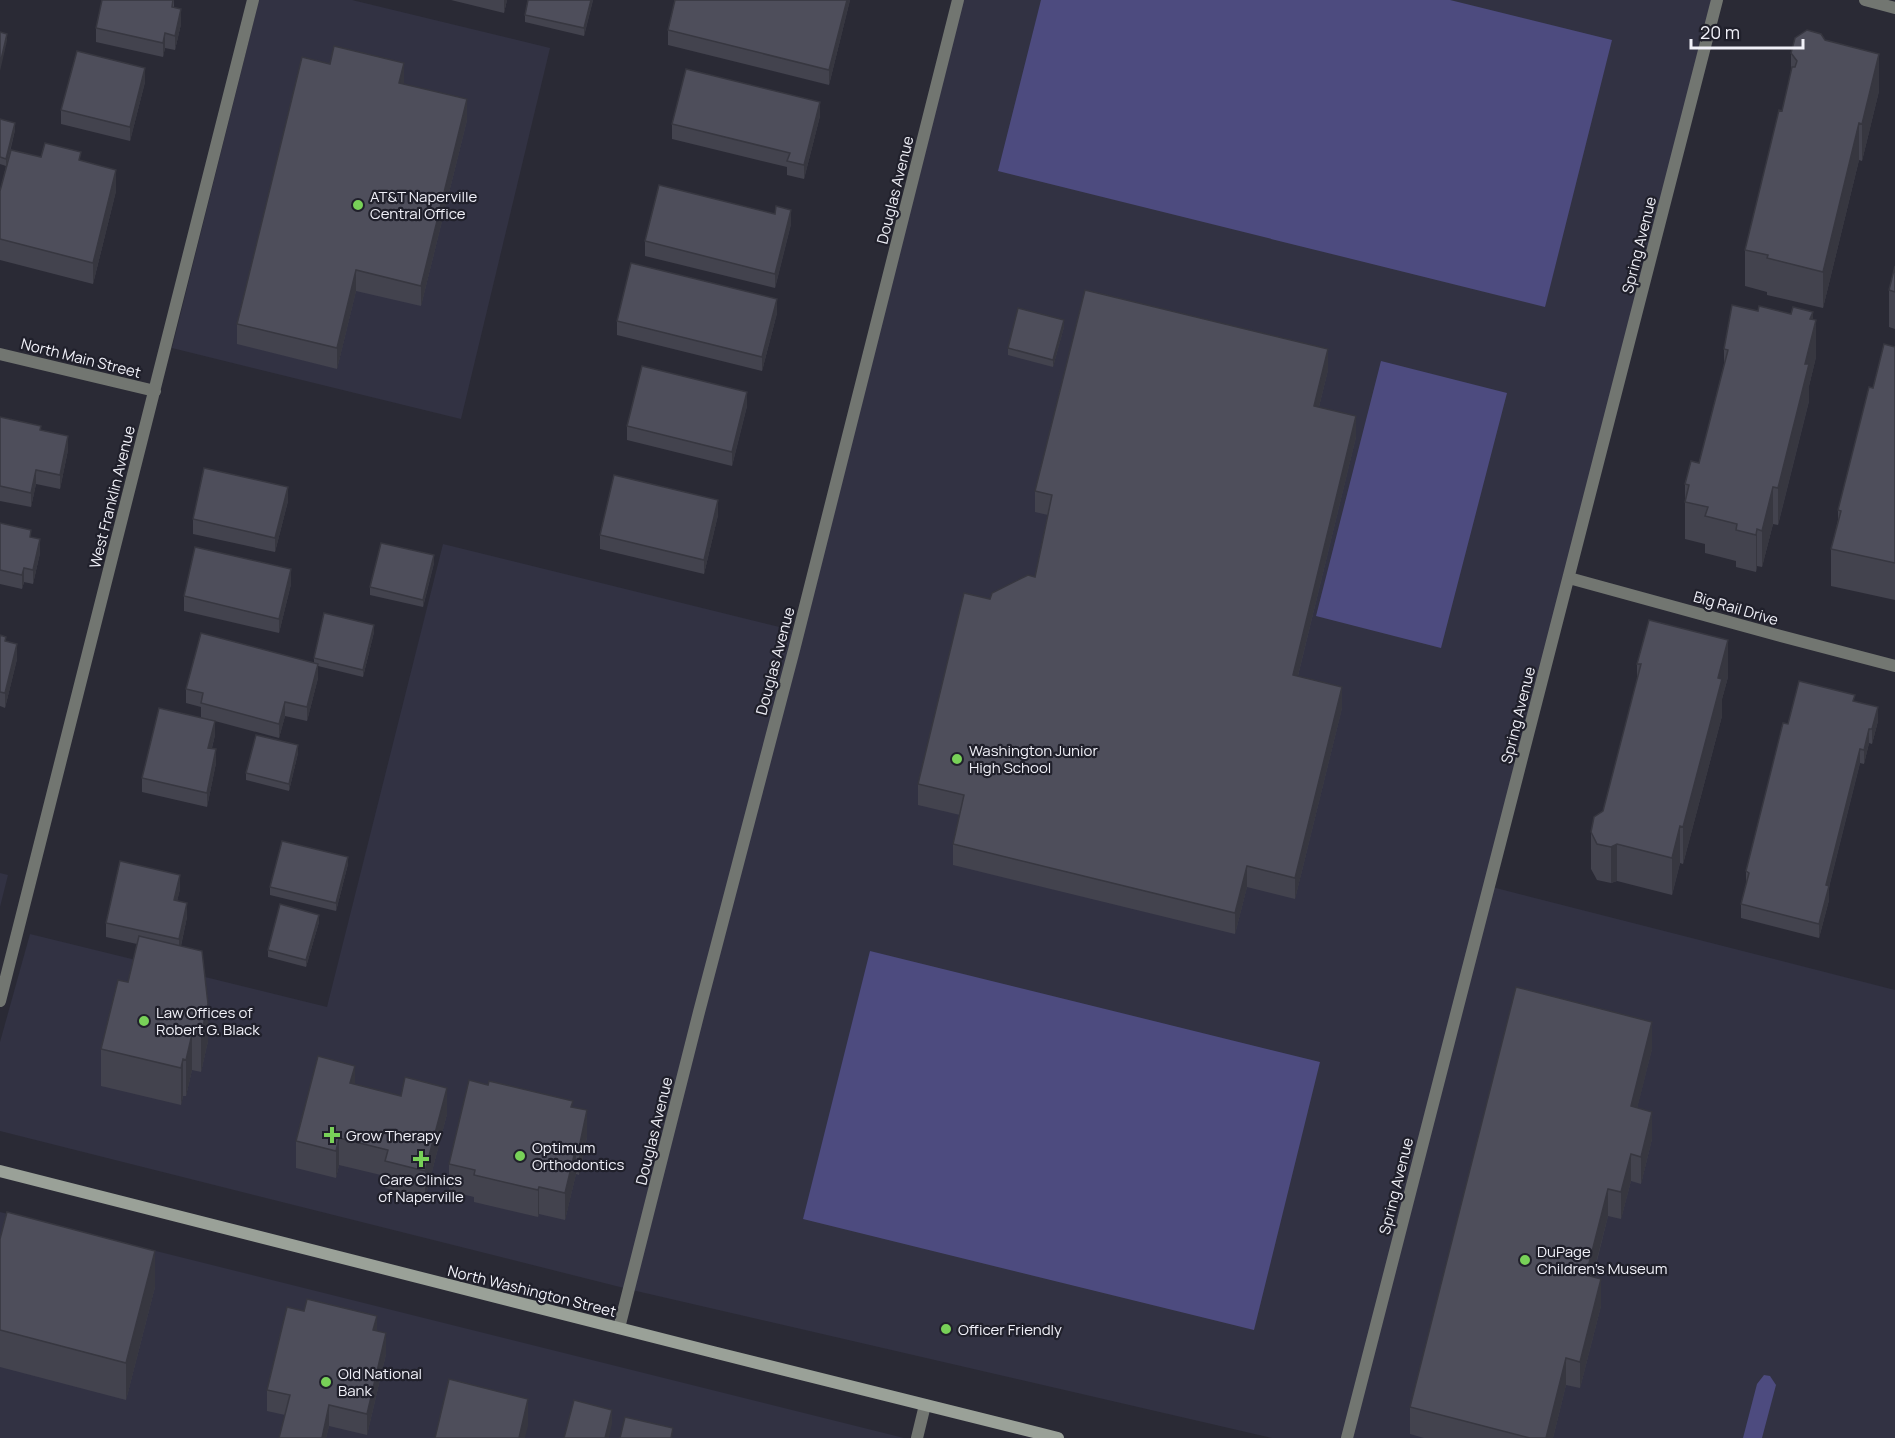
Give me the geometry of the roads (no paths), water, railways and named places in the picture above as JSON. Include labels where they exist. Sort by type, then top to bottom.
[{"type":"main road","name":"North Washington Street","points":[[0,1171],[1058,1438]]},
{"type":"street","name":"West Franklin Avenue","points":[[0,1001],[253,0]]},
{"type":"street","name":"Douglas Avenue","points":[[619,1328],[794,650],[958,0]]},
{"type":"street","name":"Spring Avenue","points":[[1347,1438],[1718,0]]},
{"type":"street","points":[[1865,0],[1895,8]]},
{"type":"street","name":"North Main Street","points":[[0,354],[155,391]]},
{"type":"street","name":"Big Rail Drive","points":[[1569,578],[1895,666]]},
{"type":"street","points":[[917,1438],[925,1405]]},
{"type":"place","name":"AT&T Naperville Central Office","points":[[358,205]]},
{"type":"place","name":"Washington Junior High School","points":[[957,759]]},
{"type":"place","name":"Law Offices of Robert G. Black","points":[[144,1021]]},
{"type":"place","name":"Grow Therapy","points":[[332,1135]]},
{"type":"place","name":"Optimum Orthodontics","points":[[520,1156]]},
{"type":"place","name":"Care Clinics of Naperville","points":[[421,1159]]},
{"type":"place","name":"DuPage Children's Museum","points":[[1525,1260]]},
{"type":"place","name":"Officer Friendly","points":[[946,1329]]},
{"type":"place","name":"Old National Bank","points":[[326,1382]]}]
